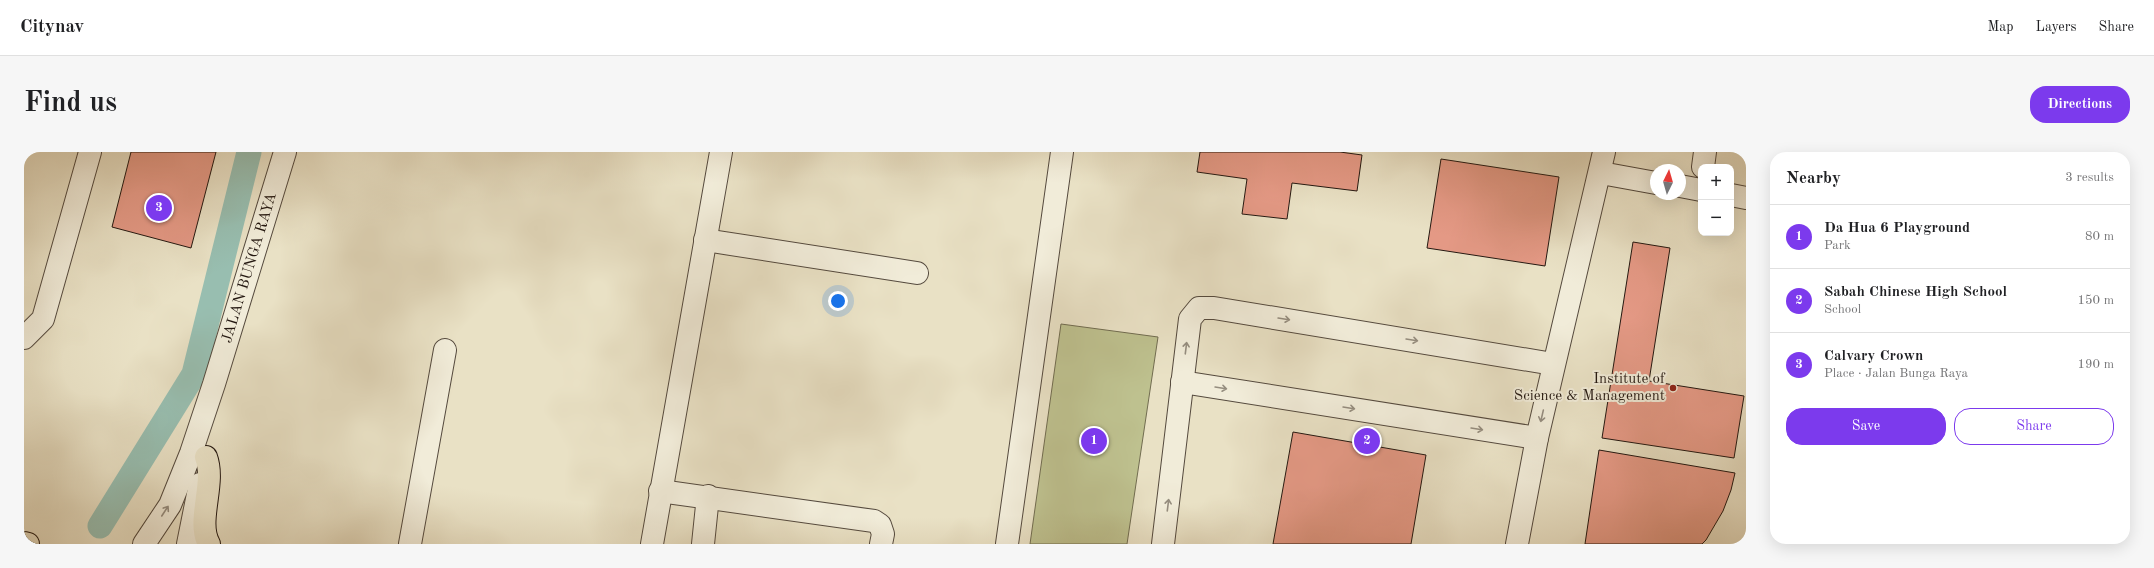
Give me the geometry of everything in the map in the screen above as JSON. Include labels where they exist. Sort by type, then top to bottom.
[{"type":"main road","points":[[206,457],[210,467],[210,480],[205,538],[209,544]]},
{"type":"main road","points":[[24,543],[28,544]]},
{"type":"street","points":[[24,338],[43,319],[90,152]]},
{"type":"street","name":"JALAN BUNGA RAYA","points":[[144,544],[170,505],[191,453],[214,384],[285,152]]},
{"type":"street","points":[[652,544],[660,491],[721,152]]},
{"type":"street","points":[[1007,544],[1062,152]]},
{"type":"street","points":[[1703,164],[1705,152]]},
{"type":"street","points":[[1517,544],[1553,364],[1602,162],[1650,181]]},
{"type":"street","points":[[1734,196],[1746,198]]},
{"type":"street","points":[[705,240],[917,273]]},
{"type":"street","points":[[1163,544],[1190,319],[1199,308],[1214,308],[1553,364]]},
{"type":"street","points":[[410,544],[445,350]]},
{"type":"street","points":[[1182,382],[1537,438]]},
{"type":"street","name":"JALAN BUNGA RAYA","points":[[188,544],[206,457],[214,384]]},
{"type":"street","points":[[660,491],[708,496],[874,521],[880,526],[882,534],[881,544]]},
{"type":"street","points":[[703,544],[708,496]]},
{"type":"green space","points":[[1061,324],[1158,337],[1127,544],[1030,544]]},
{"type":"building","points":[[131,152],[216,152],[191,248],[112,227]]},
{"type":"building","points":[[1200,152],[1340,152],[1362,155],[1357,191],[1292,183],[1287,219],[1242,214],[1247,179],[1197,172]]},
{"type":"building","points":[[1441,159],[1559,177],[1545,266],[1427,248]]},
{"type":"building","points":[[1633,242],[1670,248],[1649,381],[1744,396],[1734,458],[1602,438]]},
{"type":"building","points":[[1293,432],[1426,455],[1411,544],[1273,544]]},
{"type":"building","points":[[1599,450],[1735,473],[1731,490],[1723,511],[1706,540],[1702,544],[1585,544]]},
{"type":"waterway","points":[[100,526],[194,374],[249,152]]},
{"type":"place","name":"Calvary Crown","points":[[159,208]]},
{"type":"place","name":"Institute of Science & Management","points":[[1673,388]]},
{"type":"place","name":"Da Hua 6 Playground","points":[[1094,441]]},
{"type":"place","name":"Sabah Chinese High School","points":[[1367,441]]}]
